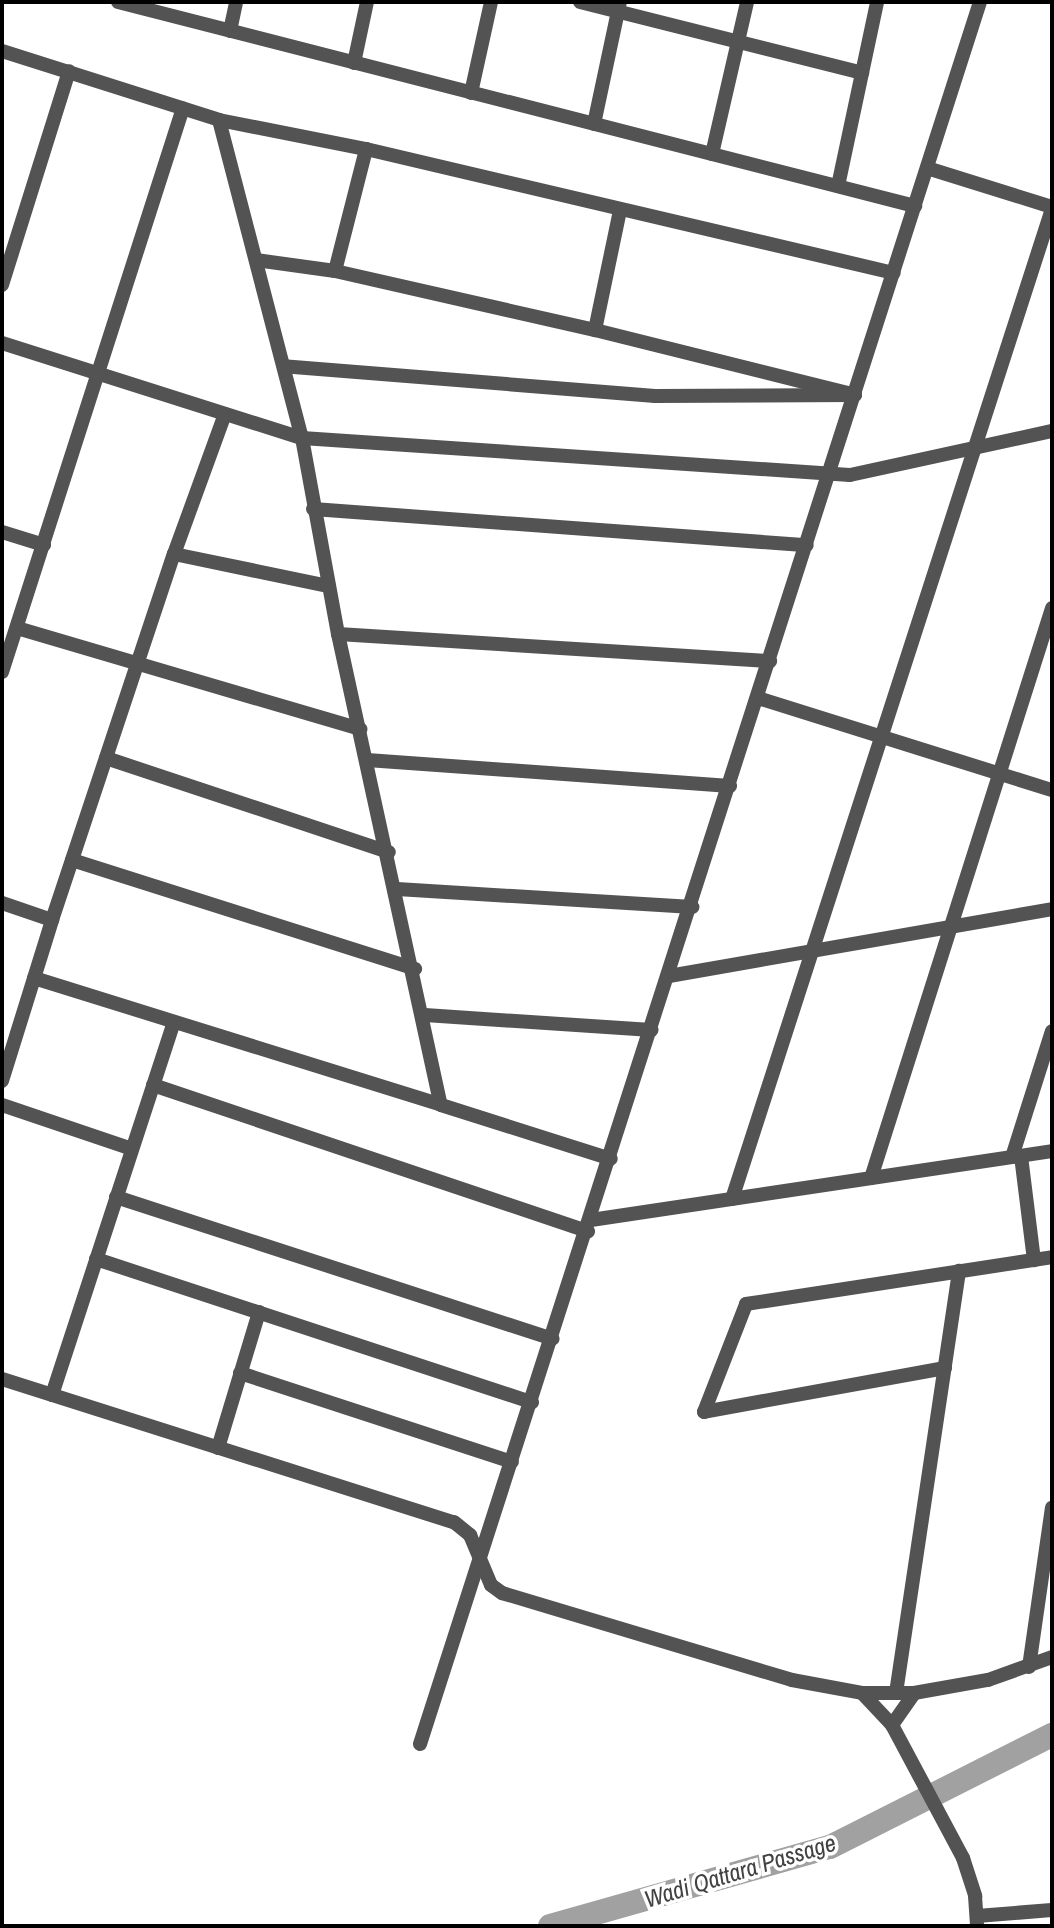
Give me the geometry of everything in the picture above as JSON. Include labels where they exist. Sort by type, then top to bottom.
[{"type":"street","points":[[118,2],[915,206]]},
{"type":"street","points":[[230,31],[236,2]]},
{"type":"street","points":[[354,63],[367,2]]},
{"type":"street","points":[[471,93],[491,2]]},
{"type":"street","points":[[580,2],[619,7],[738,42],[862,73]]},
{"type":"street","points":[[712,154],[747,2]]},
{"type":"street","points":[[838,186],[877,2]]},
{"type":"street","points":[[420,1744],[590,1226],[980,2]]},
{"type":"street","points":[[594,124],[619,7]]},
{"type":"street","points":[[2,51],[219,120],[366,149],[894,273]]},
{"type":"street","points":[[2,285],[69,71]]},
{"type":"street","points":[[2,672],[183,108]]},
{"type":"street","points":[[219,120],[302,438],[338,634],[415,969],[441,1105]]},
{"type":"street","points":[[335,271],[366,149]]},
{"type":"street","points":[[732,1199],[1052,208],[927,168]]},
{"type":"street","points":[[595,330],[620,210]]},
{"type":"street","points":[[256,260],[335,271],[595,330],[855,395]]},
{"type":"street","points":[[2,343],[101,371],[302,438],[850,475],[1052,431]]},
{"type":"street","points":[[284,366],[655,396],[855,395]]},
{"type":"street","points":[[2,1081],[136,666],[225,414]]},
{"type":"street","points":[[313,509],[807,545]]},
{"type":"street","points":[[2,532],[44,545]]},
{"type":"street","points":[[174,554],[329,586]]},
{"type":"street","points":[[871,1178],[1052,608]]},
{"type":"street","points":[[17,628],[136,666],[360,729]]},
{"type":"street","points":[[338,634],[770,661]]},
{"type":"street","points":[[758,698],[1052,790]]},
{"type":"street","points":[[106,758],[389,852]]},
{"type":"street","points":[[367,760],[730,786]]},
{"type":"street","points":[[72,860],[415,969]]},
{"type":"street","points":[[397,889],[692,907]]},
{"type":"street","points":[[2,903],[52,920]]},
{"type":"street","points":[[669,976],[1052,909]]},
{"type":"street","points":[[34,978],[611,1159]]},
{"type":"street","points":[[425,1015],[652,1030]]},
{"type":"street","points":[[52,1395],[174,1022]]},
{"type":"street","points":[[1034,1260],[1017,1156],[1052,1031]]},
{"type":"street","points":[[153,1085],[590,1226],[732,1199],[1052,1151]]},
{"type":"street","points":[[2,1105],[132,1149]]},
{"type":"street","points":[[116,1197],[553,1339]]},
{"type":"street","points":[[945,1368],[704,1412],[746,1304],[1052,1257]]},
{"type":"street","points":[[96,1259],[532,1402]]},
{"type":"street","points":[[896,1693],[959,1271]]},
{"type":"street","points":[[218,1448],[259,1312]]},
{"type":"street","points":[[240,1373],[512,1462]]},
{"type":"street","points":[[2,1379],[454,1522],[470,1535],[478,1561],[491,1585],[502,1593],[672,1648],[862,1693],[914,1693],[1029,1667],[1052,1657]]},
{"type":"street","points":[[1029,1667],[1052,1508]]},
{"type":"street","points":[[862,1693],[892,1725],[963,1858],[977,1921],[1048,1916]]},
{"type":"street","points":[[892,1725],[914,1693]]},
{"type":"waterway","name":"Wadi Qattara Passage","points":[[550,1926],[830,1847],[1052,1735]]}]
